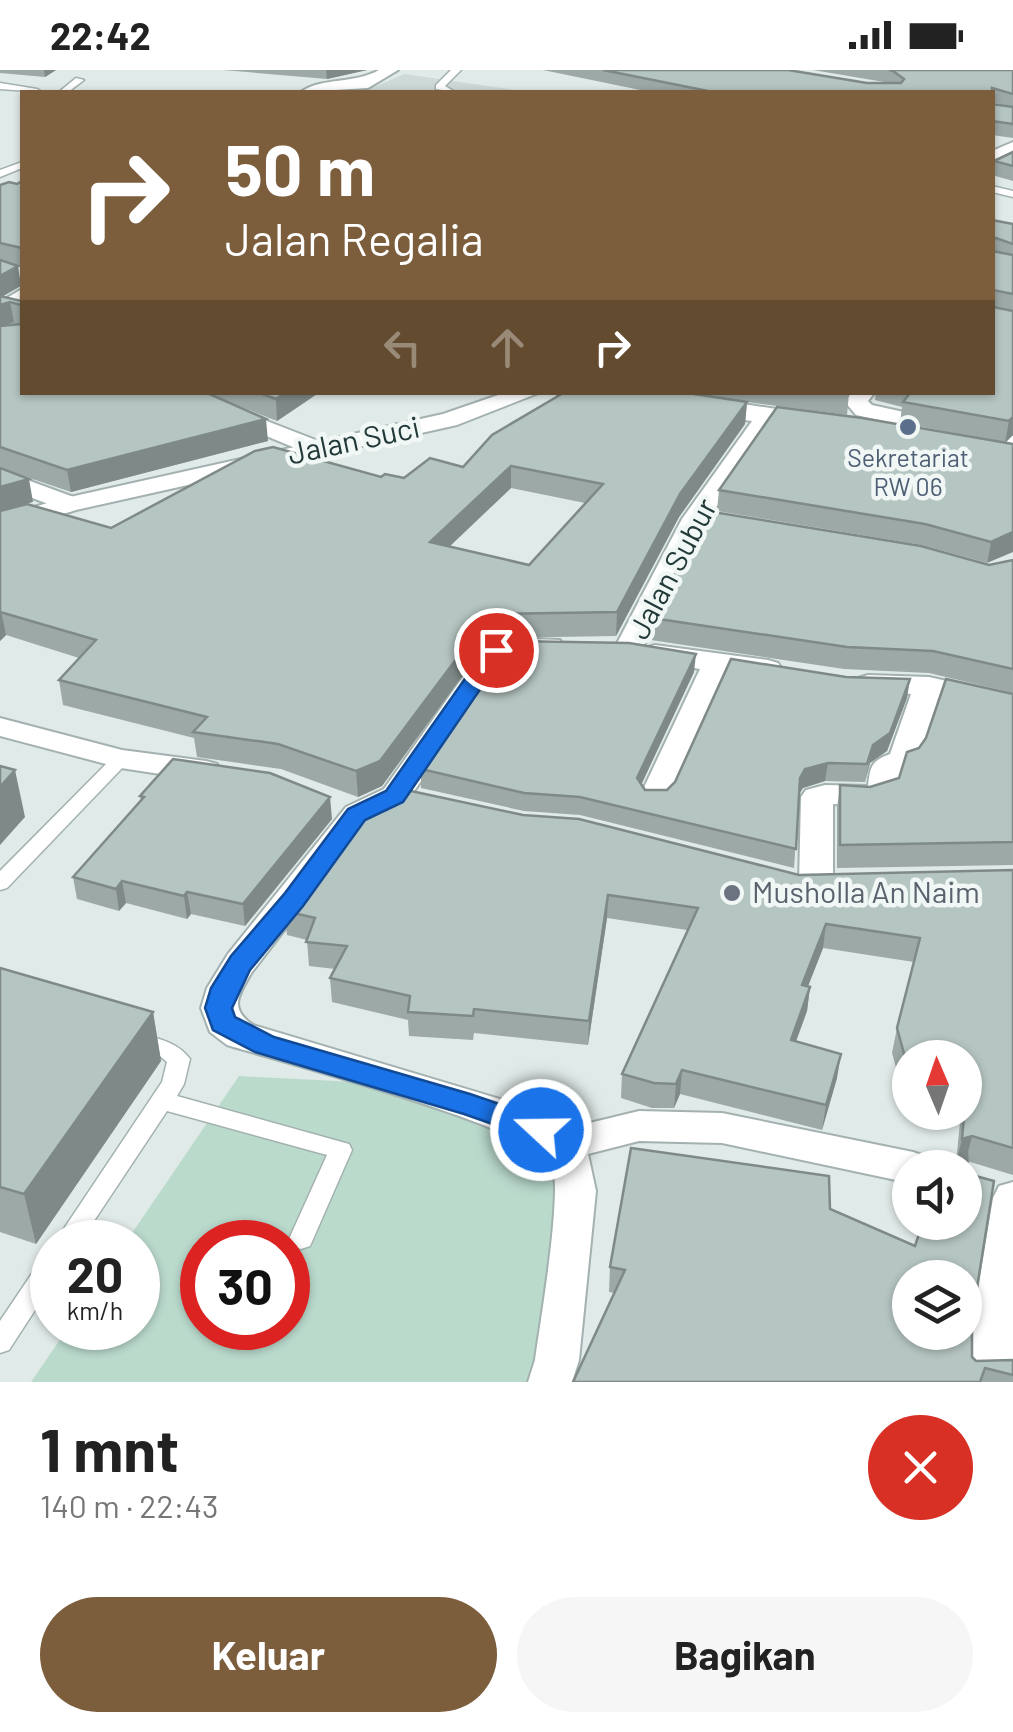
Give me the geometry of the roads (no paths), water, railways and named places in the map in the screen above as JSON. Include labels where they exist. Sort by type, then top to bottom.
[{"type":"street","points":[[321,90],[368,82],[390,70]]},
{"type":"street","points":[[19,324],[6,307],[20,297]]},
{"type":"street","points":[[178,395],[318,449]]},
{"type":"street","name":"Jalan Suci","points":[[0,525],[70,504],[449,420],[521,395]]},
{"type":"street","points":[[650,395],[690,406],[766,417],[1013,443]]},
{"type":"street","points":[[862,395],[856,402],[864,410],[1013,454]]},
{"type":"street","name":"Jalan Subur","points":[[766,417],[695,519],[628,649],[792,673]]},
{"type":"street","points":[[0,477],[70,504]]},
{"type":"street","points":[[695,519],[731,525]]},
{"type":"street","points":[[395,796],[496,650],[512,646],[628,649]]},
{"type":"street","points":[[655,798],[718,661]]},
{"type":"street","points":[[844,682],[929,686],[1013,705]]},
{"type":"street","points":[[816,883],[817,797],[870,797],[883,791],[885,766],[903,760],[929,686]]},
{"type":"street","points":[[0,728],[121,759],[240,776]]},
{"type":"street","points":[[428,804],[395,796],[340,806],[294,900],[240,963],[224,988],[218,1008],[223,1023],[264,1044],[506,1116],[541,1130],[564,1146],[576,1164],[576,1191],[557,1360],[550,1382]]},
{"type":"street","points":[[780,879],[852,882]]},
{"type":"street","points":[[564,1146],[639,1126],[722,1128],[892,1164]]},
{"type":"street","points":[[991,1382],[1002,1192]]},
{"type":"lane","points":[[446,90],[439,87],[456,70]]},
{"type":"lane","points":[[65,90],[78,80]]},
{"type":"lane","points":[[0,86],[25,90]]},
{"type":"lane","points":[[0,883],[121,759]]},
{"type":"lane","points":[[82,1220],[173,1084],[179,1058],[168,1050],[110,1033]]},
{"type":"lane","points":[[162,1102],[341,1150],[309,1220]]},
{"type":"lane","points":[[0,1342],[30,1297]]},
{"type":"place","name":"Sekretariat RW 06","points":[[908,427]]},
{"type":"place","name":"Musholla An Naim","points":[[732,893]]}]
